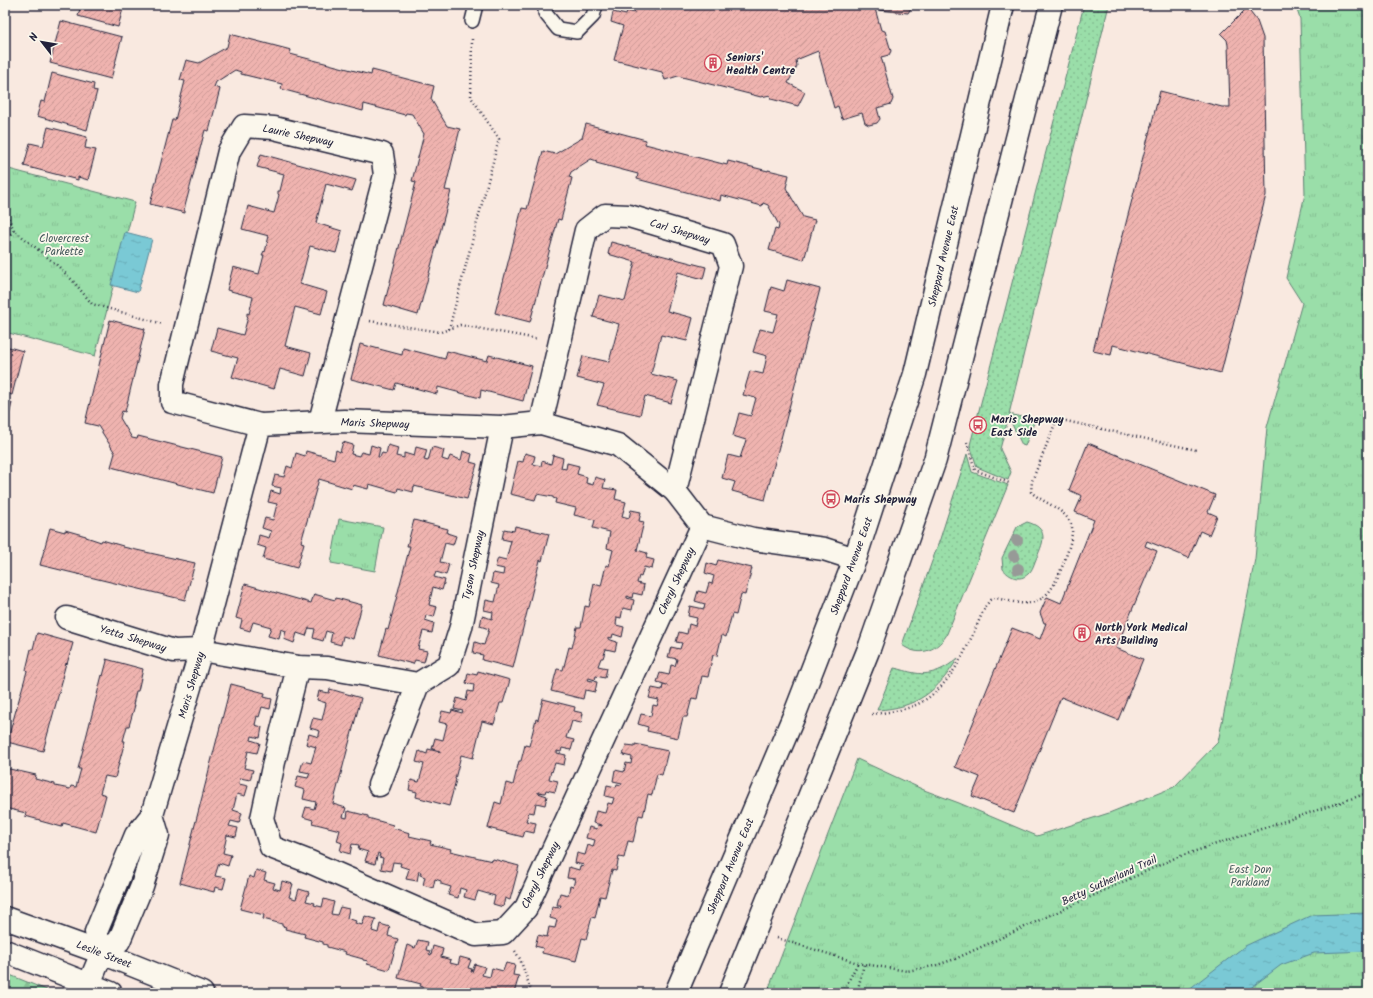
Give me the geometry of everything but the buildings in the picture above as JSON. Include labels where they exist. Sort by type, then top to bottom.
[{"type":"street","name":"Sheppard Avenue East","points":[[676,993],[796,711],[855,559],[915,374],[1003,5]]},
{"type":"street","points":[[730,993],[870,646],[935,460],[1051,5]]},
{"type":"street","name":"Laurie Shepway","points":[[260,425],[172,402],[172,384],[229,151],[244,126],[274,128],[382,154],[385,175],[320,421]]},
{"type":"street","name":"Carl Shepway","points":[[540,423],[586,230],[605,215],[629,216],[723,244],[731,266],[675,491]]},
{"type":"street","name":"Maris Shepway","points":[[102,953],[96,932],[136,835],[152,815],[201,650],[260,425],[344,421],[502,427],[540,423],[618,445],[675,491],[702,526]]},
{"type":"street","name":"Tyson Shepway","points":[[418,684],[449,666],[460,627],[502,427]]},
{"type":"street","points":[[702,526],[754,539],[824,549],[855,559]]},
{"type":"street","name":"Cheryl Shepway","points":[[503,933],[526,908],[702,526]]},
{"type":"street","name":"Yetta Shepway","points":[[67,618],[174,651],[201,650]]},
{"type":"street","points":[[201,650],[298,667],[327,668],[418,684],[379,785]]},
{"type":"street","points":[[298,667],[274,762],[262,818],[271,846],[476,935],[503,933]]},
{"type":"street","name":"Leslie Street","points":[[5,918],[102,953],[202,993]]},
{"type":"street","points":[[5,951],[111,993]]},
{"type":"street","points":[[89,984],[102,953]]},
{"type":"lane","points":[[472,21],[476,5]]},
{"type":"lane","points":[[546,5],[544,13],[558,29],[577,32],[593,16],[596,5]]},
{"type":"path","points":[[449,329],[499,139],[471,97],[472,21]]},
{"type":"path","points":[[5,211],[14,230],[57,265],[73,281],[92,304],[185,330]]},
{"type":"path","points":[[5,240],[14,230]]},
{"type":"path","points":[[348,317],[441,332],[460,325],[560,342]]},
{"type":"path","points":[[872,714],[901,710],[916,705],[930,697],[943,684],[963,657],[985,607],[990,600],[995,598],[1028,604],[1036,602],[1046,595],[1052,588],[1067,554],[1072,540],[1073,530],[1071,523],[1066,516],[1051,504],[1031,492],[1030,487],[1055,424],[1066,421],[1196,450]]},
{"type":"path","points":[[967,442],[975,470],[1009,483]]},
{"type":"path","name":"Betty Sutherland Trail","points":[[755,931],[858,963],[907,970],[934,966],[955,959],[1174,858],[1368,793]]},
{"type":"path","points":[[503,933],[520,959],[532,993]]},
{"type":"path","points":[[842,993],[858,963]]},
{"type":"path","points":[[857,993],[864,964]]},
{"type":"green space","points":[[1084,5],[1109,5],[1009,414],[1035,420],[1025,446],[1022,445],[1010,420],[1008,419],[1000,449],[1011,472],[1008,480],[977,467],[970,445]]},
{"type":"green space","name":"East Don Parkland","points":[[1292,5],[1368,5],[1368,993],[767,993],[857,759],[924,790],[1037,836],[1109,813],[1174,787],[1218,742],[1255,559],[1267,427],[1302,303],[1286,278],[1305,194],[1300,19],[1297,10]]},
{"type":"green space","name":"Clovercrest Parkette","points":[[5,168],[135,202],[95,356],[5,332]]},
{"type":"green space","points":[[967,454],[972,472],[1008,485],[946,636],[937,646],[931,649],[920,652],[914,651],[902,645],[940,539]]},
{"type":"green space","points":[[339,519],[383,527],[375,571],[331,563]]},
{"type":"green space","points":[[1027,522],[1042,531],[1043,540],[1030,572],[1022,578],[1015,578],[1003,569],[1002,558],[1017,527]]},
{"type":"green space","points":[[958,658],[943,680],[925,696],[904,706],[877,710],[894,668],[921,674],[944,668]]},
{"type":"green space","points":[[5,973],[54,993],[5,993]]},
{"type":"water","points":[[125,232],[152,239],[138,292],[111,285]]},
{"type":"water","points":[[1368,913],[1368,951],[1314,953],[1281,965],[1244,993],[1184,993],[1245,946],[1312,915]]},
{"type":"place","name":"Seniors' Health Centre","points":[[713,63]]},
{"type":"place","name":"Maris Shepway East Side","points":[[978,425]]},
{"type":"place","name":"Maris Shepway","points":[[831,499]]},
{"type":"place","name":"North York Medical Arts Building","points":[[1082,633]]}]
